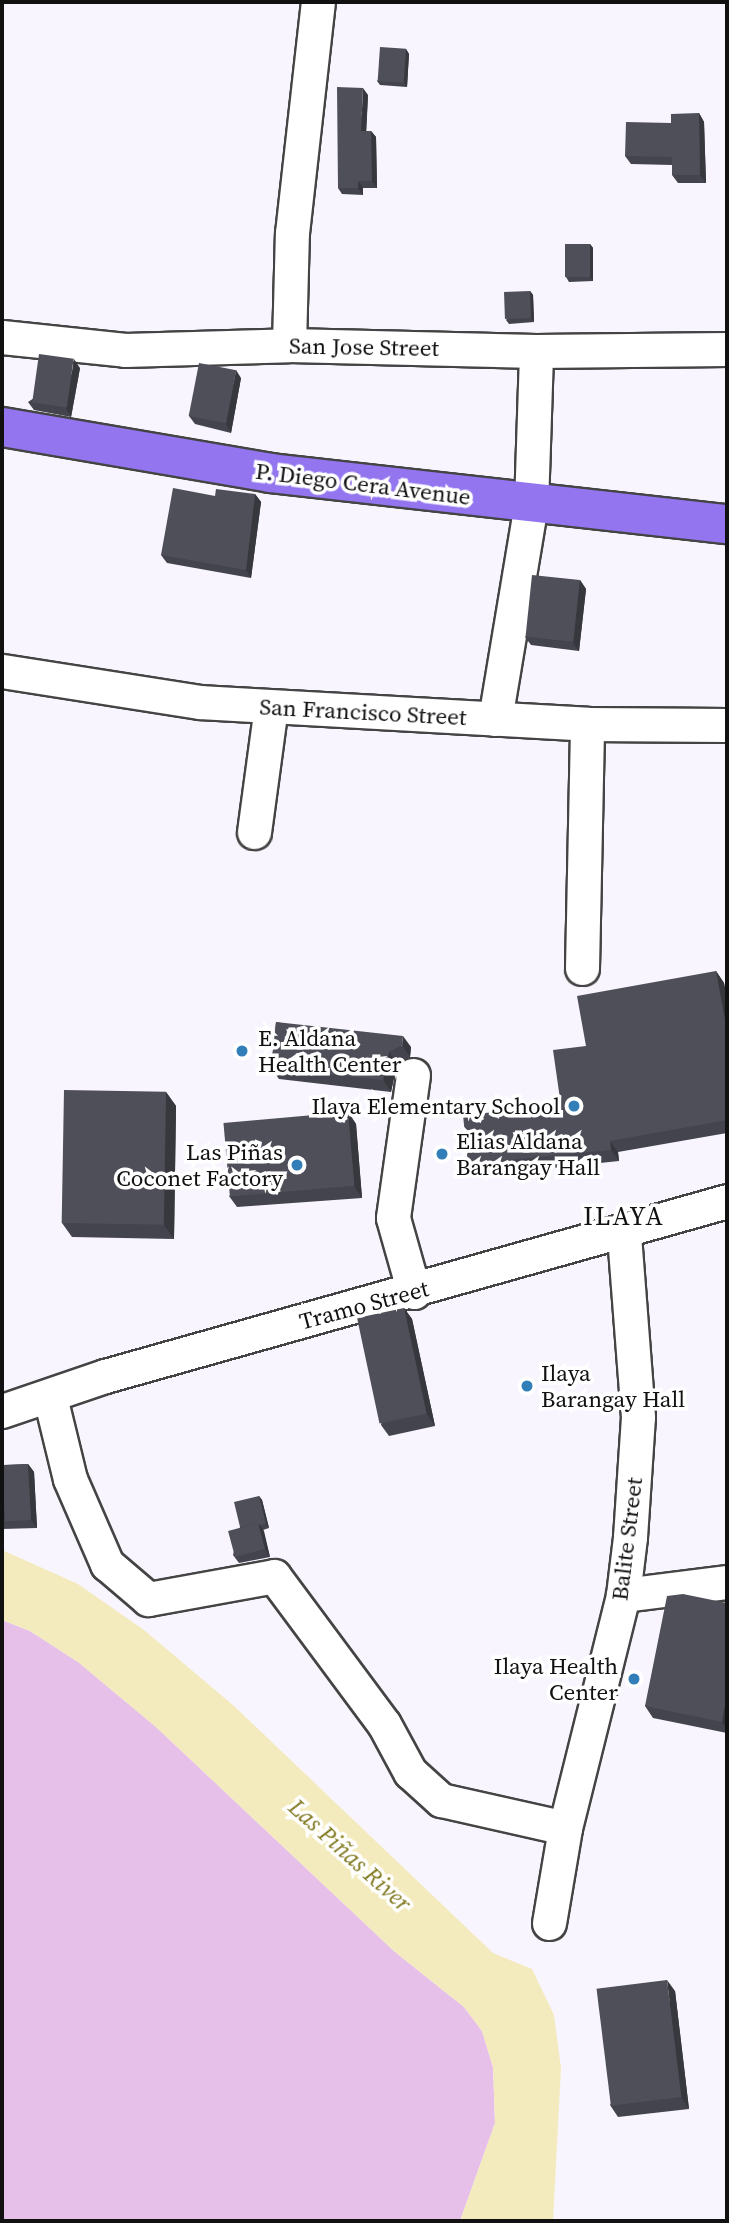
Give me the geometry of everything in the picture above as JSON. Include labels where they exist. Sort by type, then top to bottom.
[{"type":"main road","name":"P. Diego Cera Avenue","points":[[2,427],[270,473],[531,505],[727,524]]},
{"type":"street","points":[[289,345],[292,233],[318,2]]},
{"type":"street","name":"San Jose Street","points":[[2,337],[125,350],[289,345],[536,351],[727,349]]},
{"type":"street","points":[[495,719],[531,505],[536,351]]},
{"type":"street","name":"San Francisco Street","points":[[2,671],[102,690],[271,707],[587,724],[727,725]]},
{"type":"street","points":[[254,832],[271,707]]},
{"type":"street","points":[[582,968],[587,724]]},
{"type":"street","points":[[413,1075],[393,1218],[414,1292]]},
{"type":"street","name":"Tramo Street","points":[[2,1411],[50,1397],[105,1376],[624,1233],[727,1201]]},
{"type":"street","name":"Balite Street","points":[[549,1923],[565,1828],[623,1595],[638,1417],[624,1233]]},
{"type":"street","points":[[50,1397],[70,1479],[107,1564],[148,1599],[274,1576],[384,1724],[410,1772],[441,1800],[565,1828]]},
{"type":"street","points":[[623,1595],[727,1582]]},
{"type":"shaded area","points":[[2,1620],[30,1631],[78,1662],[156,1727],[395,1952],[464,2007],[482,2031],[493,2067],[495,2123],[460,2221],[2,2221]]},
{"type":"water","name":"Las Piñas River","points":[[2,1550],[78,1584],[144,1630],[234,1706],[493,1953],[532,1969],[554,2015],[561,2068],[553,2221],[460,2221],[495,2123],[493,2067],[482,2031],[464,2007],[395,1952],[156,1727],[78,1662],[30,1631],[2,1620]]},
{"type":"building","points":[[380,47],[406,49],[404,83],[378,81]]},
{"type":"building","points":[[337,87],[363,88],[361,131],[371,131],[372,181],[358,181],[358,188],[338,188]]},
{"type":"building","points":[[699,113],[700,175],[672,175],[672,157],[625,156],[626,122],[671,123],[671,114]]},
{"type":"building","points":[[565,244],[590,244],[590,277],[565,277]]},
{"type":"building","points":[[530,291],[531,318],[505,319],[504,292]]},
{"type":"building","points":[[39,354],[74,359],[67,407],[32,403]]},
{"type":"building","points":[[199,363],[236,370],[226,423],[189,416]]},
{"type":"building","points":[[173,488],[215,496],[216,489],[255,494],[246,570],[161,555]]},
{"type":"building","points":[[532,575],[580,580],[573,642],[526,637]]},
{"type":"building","name":"Ilaya Elementary School","points":[[716,971],[727,1031],[727,1120],[610,1141],[611,1150],[468,1164],[463,1115],[561,1106],[553,1050],[586,1046],[577,996]]},
{"type":"building","points":[[276,1022],[403,1036],[402,1045],[389,1052],[383,1080],[271,1068]]},
{"type":"building","points":[[64,1090],[166,1092],[164,1225],[62,1223]]},
{"type":"building","name":"Las Piñas Coconet Factory","points":[[348,1112],[354,1186],[230,1197],[223,1123]]},
{"type":"building","points":[[404,1308],[426,1414],[380,1424],[357,1318]]},
{"type":"building","points":[[28,1464],[31,1520],[5,1521],[2,1465]]},
{"type":"building","points":[[259,1496],[266,1524],[240,1527],[234,1502]]},
{"type":"building","points":[[258,1523],[265,1549],[235,1557],[228,1531]]},
{"type":"building","points":[[683,1594],[727,1603],[727,1693],[722,1722],[645,1706],[667,1596]]},
{"type":"building","points":[[667,1980],[681,2097],[611,2106],[597,1989]]},
{"type":"place","name":"E. Aldana Health Center","points":[[242,1051]]},
{"type":"place","name":"Ilaya Elementary School","points":[[574,1106]]},
{"type":"place","name":"Elias Aldana Barangay Hall","points":[[442,1154]]},
{"type":"place","name":"Las Piñas Coconet Factory","points":[[297,1165]]},
{"type":"place","name":"Ilaya Barangay Hall","points":[[527,1386]]},
{"type":"place","name":"Ilaya Health Center","points":[[634,1679]]},
{"type":"district","name":"ILAYA","points":[[624,1217]]}]
